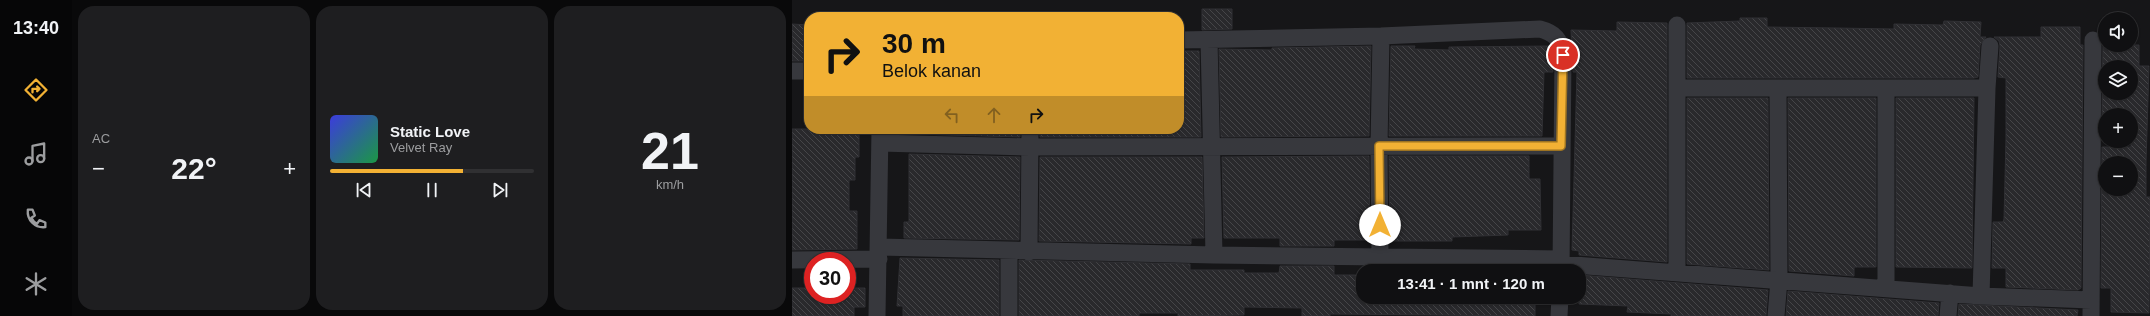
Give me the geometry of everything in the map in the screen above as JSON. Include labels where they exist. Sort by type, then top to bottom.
[{"type":"street","points":[[1677,25],[1677,272]]},
{"type":"street","points":[[792,260],[879,253],[1009,251],[1380,257],[1561,264],[1563,55],[1561,44],[1557,36],[1540,29],[1382,36],[1184,40]]},
{"type":"street","points":[[1380,257],[1379,146],[1382,36]]},
{"type":"street","points":[[1209,40],[1210,147],[1214,255]]},
{"type":"street","points":[[1586,266],[1886,287],[2091,308],[2093,40]]},
{"type":"street","points":[[1981,296],[1987,88],[1990,46]]},
{"type":"street","points":[[792,71],[804,71]]},
{"type":"street","points":[[1678,88],[1987,88]]},
{"type":"street","points":[[1776,316],[1779,280],[1778,88]]},
{"type":"street","points":[[1886,88],[1886,287]]},
{"type":"street","points":[[1029,252],[1030,134]]},
{"type":"street","points":[[877,316],[880,136],[1030,147],[1561,146]]},
{"type":"street","points":[[1009,251],[1009,316]]},
{"type":"street","points":[[1948,316],[1950,293]]},
{"type":"street","points":[[1559,316],[1560,304]]},
{"type":"building","points":[[1202,9],[1232,9],[1232,29],[1202,30]]},
{"type":"building","points":[[1740,18],[1767,18],[1767,27],[1894,29],[1894,24],[1943,25],[1944,21],[1981,22],[1980,37],[1986,37],[1980,45],[1978,77],[1974,78],[1687,78],[1687,23],[1740,21]]},
{"type":"building","points":[[1617,22],[1667,23],[1667,262],[1579,255],[1579,251],[1572,250],[1577,72],[1573,72],[1571,30],[1617,31]]},
{"type":"building","points":[[792,24],[804,25],[804,61],[792,61]]},
{"type":"building","points":[[2041,27],[2080,27],[2080,45],[2083,45],[2081,288],[2078,290],[2006,287],[2006,268],[1992,268],[1993,222],[2003,222],[2004,219],[2006,138],[2006,78],[1998,77],[2000,46],[1999,41],[1994,37],[2041,37]]},
{"type":"building","points":[[2139,45],[2139,66],[2149,66],[2146,197],[2150,197],[2149,313],[2111,312],[2111,288],[2101,288],[2102,196],[2138,196],[2138,156],[2102,156],[2102,148],[2138,148],[2138,108],[2102,108],[2102,100],[2138,100],[2138,60],[2103,60],[2103,52],[2138,52]]},
{"type":"building","points":[[1371,46],[1369,136],[1221,137],[1219,49],[1272,50],[1272,48]]},
{"type":"building","points":[[1391,46],[1415,46],[1414,49],[1449,50],[1449,47],[1550,46],[1553,56],[1553,72],[1544,72],[1542,136],[1389,136]]},
{"type":"building","points":[[1184,51],[1199,51],[1201,137],[1040,137],[1040,134],[1184,134]]},
{"type":"building","points":[[1687,98],[1768,98],[1769,270],[1687,264]]},
{"type":"building","points":[[1788,98],[1876,98],[1876,267],[1854,267],[1854,276],[1789,271]]},
{"type":"building","points":[[1896,98],[1974,98],[1972,268],[1896,267]]},
{"type":"building","points":[[792,129],[804,129],[804,134],[859,134],[859,157],[855,157],[855,180],[849,180],[849,211],[857,211],[857,249],[792,250]]},
{"type":"building","points":[[909,134],[1020,134],[1020,137]]},
{"type":"building","points":[[909,154],[1020,157],[1019,240],[904,238],[904,222],[909,222]]},
{"type":"building","points":[[1369,156],[1370,240],[1334,240],[1334,246],[1280,246],[1280,238],[1224,238],[1222,157]]},
{"type":"building","points":[[1389,156],[1529,156],[1529,179],[1540,179],[1541,230],[1508,230],[1508,235],[1452,237],[1452,241],[1390,241]]},
{"type":"building","points":[[1040,157],[1202,157],[1204,238],[1191,238],[1191,244],[1039,241]]},
{"type":"building","points":[[900,258],[999,260],[999,316],[903,316],[903,306],[897,306]]},
{"type":"building","points":[[1019,260],[1190,264],[1190,270],[1244,270],[1244,273],[1279,273],[1280,266],[1334,266],[1334,275],[1356,275],[1356,304],[1535,304],[1535,316],[1330,314],[1330,316],[1302,316],[1302,308],[1244,307],[1244,315],[1178,316],[1178,313],[1139,313],[1139,316],[1019,316]]},
{"type":"building","points":[[1586,276],[1768,290],[1766,316],[1671,316],[1671,314],[1627,312],[1628,306],[1579,304],[1586,304]]},
{"type":"building","points":[[792,288],[804,288],[804,304],[856,304],[856,288],[865,288],[865,307],[854,307],[854,316],[792,316]]},
{"type":"building","points":[[1788,291],[1939,303],[1938,316],[1786,316]]},
{"type":"building","points":[[1959,304],[2078,310],[2077,316],[1958,316]]},
{"type":"route","points":[[1380,225],[1379,146],[1561,146],[1563,55]]}]
